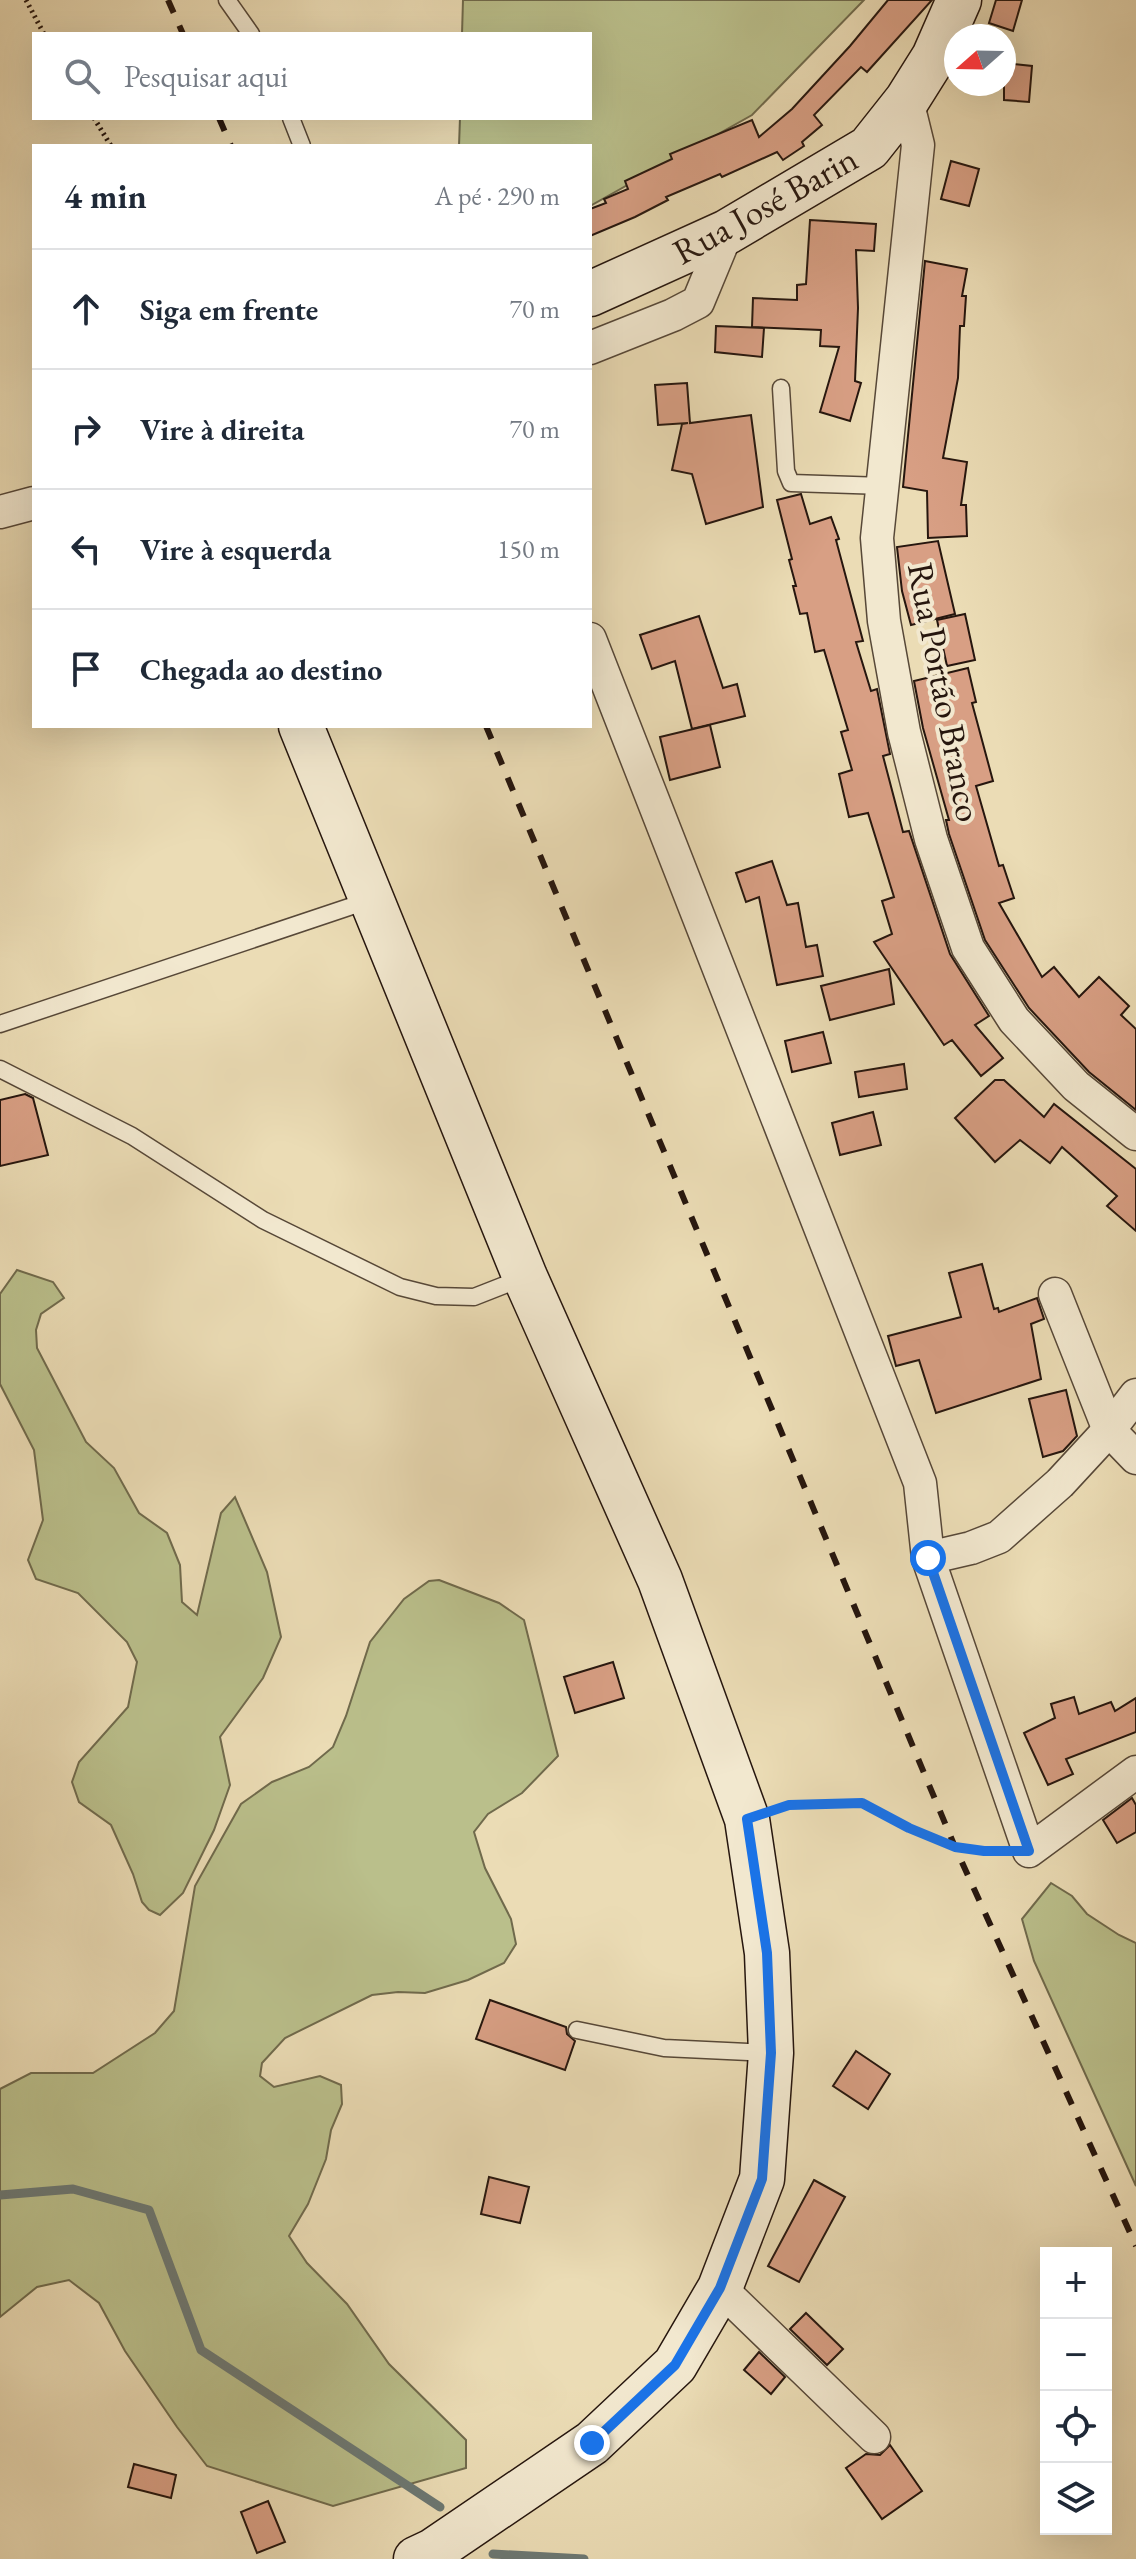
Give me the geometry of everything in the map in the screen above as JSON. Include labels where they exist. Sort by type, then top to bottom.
[{"type":"main road","name":"Rua José Barin","points":[[592,293],[727,232],[869,148],[907,100],[934,57],[959,0]]},
{"type":"main road","points":[[302,728],[525,1277],[660,1580],[747,1819],[767,1953],[771,2053],[762,2179],[720,2288],[675,2365],[592,2443],[429,2556]]},
{"type":"street","name":"Rua Portão Branco","points":[[907,100],[918,145],[877,538],[884,621],[904,732],[931,839],[968,948],[1014,1020],[1076,1086],[1136,1134]]},
{"type":"street","points":[[592,347],[698,302],[727,232]]},
{"type":"street","points":[[0,512],[32,504]]},
{"type":"street","points":[[592,644],[920,1483],[928,1558],[1029,1851],[1136,1772]]},
{"type":"street","points":[[1055,1294],[1109,1430],[1136,1458]]},
{"type":"street","points":[[928,1558],[971,1548],[999,1537],[1060,1483],[1109,1430],[1136,1395]]},
{"type":"street","points":[[720,2288],[874,2437]]},
{"type":"lane","points":[[227,0],[250,32]]},
{"type":"lane","points":[[292,120],[301,144]]},
{"type":"lane","points":[[781,388],[786,471],[791,483],[884,486]]},
{"type":"lane","points":[[0,1024],[370,899]]},
{"type":"lane","points":[[0,1069],[132,1136],[263,1220],[400,1287],[436,1296],[474,1297],[525,1277]]},
{"type":"lane","points":[[577,2030],[664,2048],[771,2053]]},
{"type":"path","points":[[26,0],[43,32]]},
{"type":"path","points":[[95,120],[110,144]]},
{"type":"path","points":[[747,1819],[789,1805],[862,1803],[909,1828],[955,1847],[984,1851],[1029,1851]]},
{"type":"green space","points":[[463,0],[864,0],[752,115],[592,205],[592,144],[459,144],[460,120],[592,120],[592,32],[462,32]]},
{"type":"green space","points":[[17,1270],[53,1282],[64,1298],[41,1314],[36,1330],[37,1348],[86,1442],[114,1468],[139,1513],[167,1533],[180,1565],[182,1602],[197,1615],[221,1513],[235,1497],[267,1572],[281,1637],[263,1678],[220,1737],[230,1785],[214,1830],[183,1893],[160,1915],[142,1902],[111,1825],[79,1802],[72,1782],[79,1762],[128,1707],[137,1662],[127,1642],[78,1593],[36,1579],[28,1560],[43,1520],[34,1450],[0,1384],[0,1294]]},
{"type":"green space","points":[[439,1580],[499,1603],[524,1620],[558,1756],[522,1793],[488,1814],[474,1832],[485,1868],[511,1919],[516,1944],[504,1963],[468,1980],[425,1993],[372,1995],[285,2038],[262,2063],[260,2076],[274,2087],[320,2076],[341,2085],[342,2104],[331,2130],[326,2159],[308,2204],[289,2236],[307,2263],[347,2304],[389,2364],[466,2440],[466,2468],[333,2506],[207,2466],[125,2351],[99,2303],[69,2280],[37,2287],[0,2317],[0,2089],[31,2073],[93,2073],[155,2033],[174,2011],[195,1886],[241,1804],[272,1782],[309,1767],[333,1747],[370,1642],[404,1599],[429,1581]]},
{"type":"green space","points":[[1051,1883],[1072,1896],[1087,1914],[1136,1943],[1136,2186],[1034,1961],[1022,1919]]},
{"type":"building","points":[[888,0],[932,0],[867,72],[861,67],[814,115],[822,125],[802,142],[804,146],[783,160],[777,152],[722,177],[720,174],[666,197],[668,200],[592,235],[592,208],[606,203],[604,199],[628,189],[625,181],[672,159],[670,154],[752,120],[759,137],[792,109]]},
{"type":"building","points":[[996,0],[1022,0],[1015,24],[989,23]]},
{"type":"building","points":[[1016,64],[1032,66],[1029,102],[1004,100],[1004,96],[1016,96]]},
{"type":"building","points":[[951,161],[979,169],[969,206],[941,199]]},
{"type":"building","points":[[810,220],[876,224],[874,251],[856,250],[858,308],[855,381],[861,383],[850,421],[820,412],[839,347],[820,346],[821,330],[752,327],[753,298],[797,300],[797,285],[806,284]]},
{"type":"building","points":[[925,261],[967,269],[962,296],[966,296],[964,326],[960,326],[958,378],[943,458],[967,462],[961,505],[966,505],[967,536],[928,538],[927,491],[903,487]]},
{"type":"building","points":[[716,326],[764,328],[762,357],[715,352]]},
{"type":"building","points":[[687,383],[690,423],[751,415],[763,507],[706,524],[692,474],[672,470],[682,424],[688,423],[658,425],[655,385]]},
{"type":"building","points":[[801,494],[810,524],[831,517],[839,539],[836,540],[863,641],[856,642],[871,691],[877,689],[890,754],[883,756],[903,832],[909,831],[950,954],[989,1016],[975,1025],[1003,1058],[981,1076],[952,1040],[944,1045],[874,942],[892,934],[882,901],[894,897],[868,813],[849,817],[839,774],[852,770],[841,732],[848,730],[824,650],[815,652],[807,613],[800,614],[793,586],[796,586],[789,560],[792,559],[777,500]]},
{"type":"building","points":[[938,541],[955,614],[911,625],[902,591],[897,547]]},
{"type":"building","points":[[965,614],[975,660],[947,666],[937,620]]},
{"type":"building","points":[[699,616],[723,688],[737,684],[745,716],[692,729],[675,661],[652,669],[640,635]]},
{"type":"building","points":[[968,668],[976,702],[972,703],[993,781],[976,786],[999,866],[1003,865],[1014,898],[999,903],[1042,977],[1054,967],[1079,997],[1099,977],[1129,1006],[1121,1015],[1136,1029],[1136,1110],[1089,1072],[1029,1008],[985,940],[949,834],[946,820],[949,820],[923,728],[914,681]]},
{"type":"building","points":[[710,725],[720,767],[670,780],[660,737]]},
{"type":"building","points":[[772,861],[787,905],[798,903],[806,947],[817,945],[823,976],[777,985],[759,897],[746,902],[736,873]]},
{"type":"building","points":[[889,969],[894,1004],[830,1020],[821,986]]},
{"type":"building","points":[[823,1032],[831,1063],[792,1072],[785,1041]]},
{"type":"building","points":[[904,1064],[907,1089],[859,1097],[855,1072]]},
{"type":"building","points":[[995,1080],[1004,1080],[1044,1117],[1054,1104],[1136,1169],[1136,1231],[1107,1206],[1117,1196],[1062,1147],[1050,1163],[1020,1140],[995,1162],[955,1118]]},
{"type":"building","points":[[25,1094],[33,1098],[48,1155],[0,1166],[0,1100]]},
{"type":"building","points":[[873,1112],[881,1145],[840,1155],[832,1123]]},
{"type":"building","points":[[982,1264],[994,1309],[998,1308],[999,1312],[1037,1298],[1044,1319],[1031,1324],[1041,1379],[936,1413],[919,1360],[896,1366],[888,1336],[961,1317],[949,1273]]},
{"type":"building","points":[[1066,1390],[1077,1436],[1063,1451],[1043,1457],[1029,1399]]},
{"type":"building","points":[[613,1662],[624,1698],[575,1713],[564,1677]]},
{"type":"building","points":[[1074,1697],[1079,1714],[1111,1702],[1115,1711],[1136,1698],[1136,1732],[1066,1759],[1073,1774],[1048,1785],[1024,1733],[1055,1718],[1051,1704]]},
{"type":"building","points":[[1132,1798],[1136,1805],[1136,1832],[1117,1843],[1103,1820]]},
{"type":"building","points":[[490,2000],[566,2027],[567,2034],[575,2041],[565,2070],[476,2039]]},
{"type":"building","points":[[856,2051],[890,2074],[868,2109],[833,2086]]},
{"type":"building","points":[[489,2177],[529,2187],[520,2223],[481,2214]]},
{"type":"building","points":[[814,2180],[845,2197],[799,2282],[768,2266]]},
{"type":"building","points":[[806,2313],[843,2349],[827,2365],[790,2329]]},
{"type":"building","points":[[759,2352],[785,2377],[771,2394],[744,2370]]},
{"type":"building","points":[[890,2445],[922,2491],[882,2519],[846,2468],[866,2454],[880,2455]]},
{"type":"building","points":[[134,2464],[176,2475],[171,2498],[128,2487]]},
{"type":"building","points":[[268,2501],[285,2542],[257,2553],[241,2512]]},
{"type":"waterway","points":[[0,2195],[73,2189],[149,2210],[201,2350],[440,2507]]},
{"type":"waterway","points":[[493,2554],[584,2559]]},
{"type":"railway","points":[[168,0],[182,32]]},
{"type":"railway","points":[[220,120],[230,144]]},
{"type":"railway","points":[[487,728],[955,1847],[1136,2246]]},
{"type":"route","points":[[592,2443],[675,2365],[720,2288],[762,2179],[771,2053],[767,1953],[747,1819],[789,1805],[862,1803],[909,1828],[955,1847],[984,1851],[1029,1851],[928,1558]]}]
